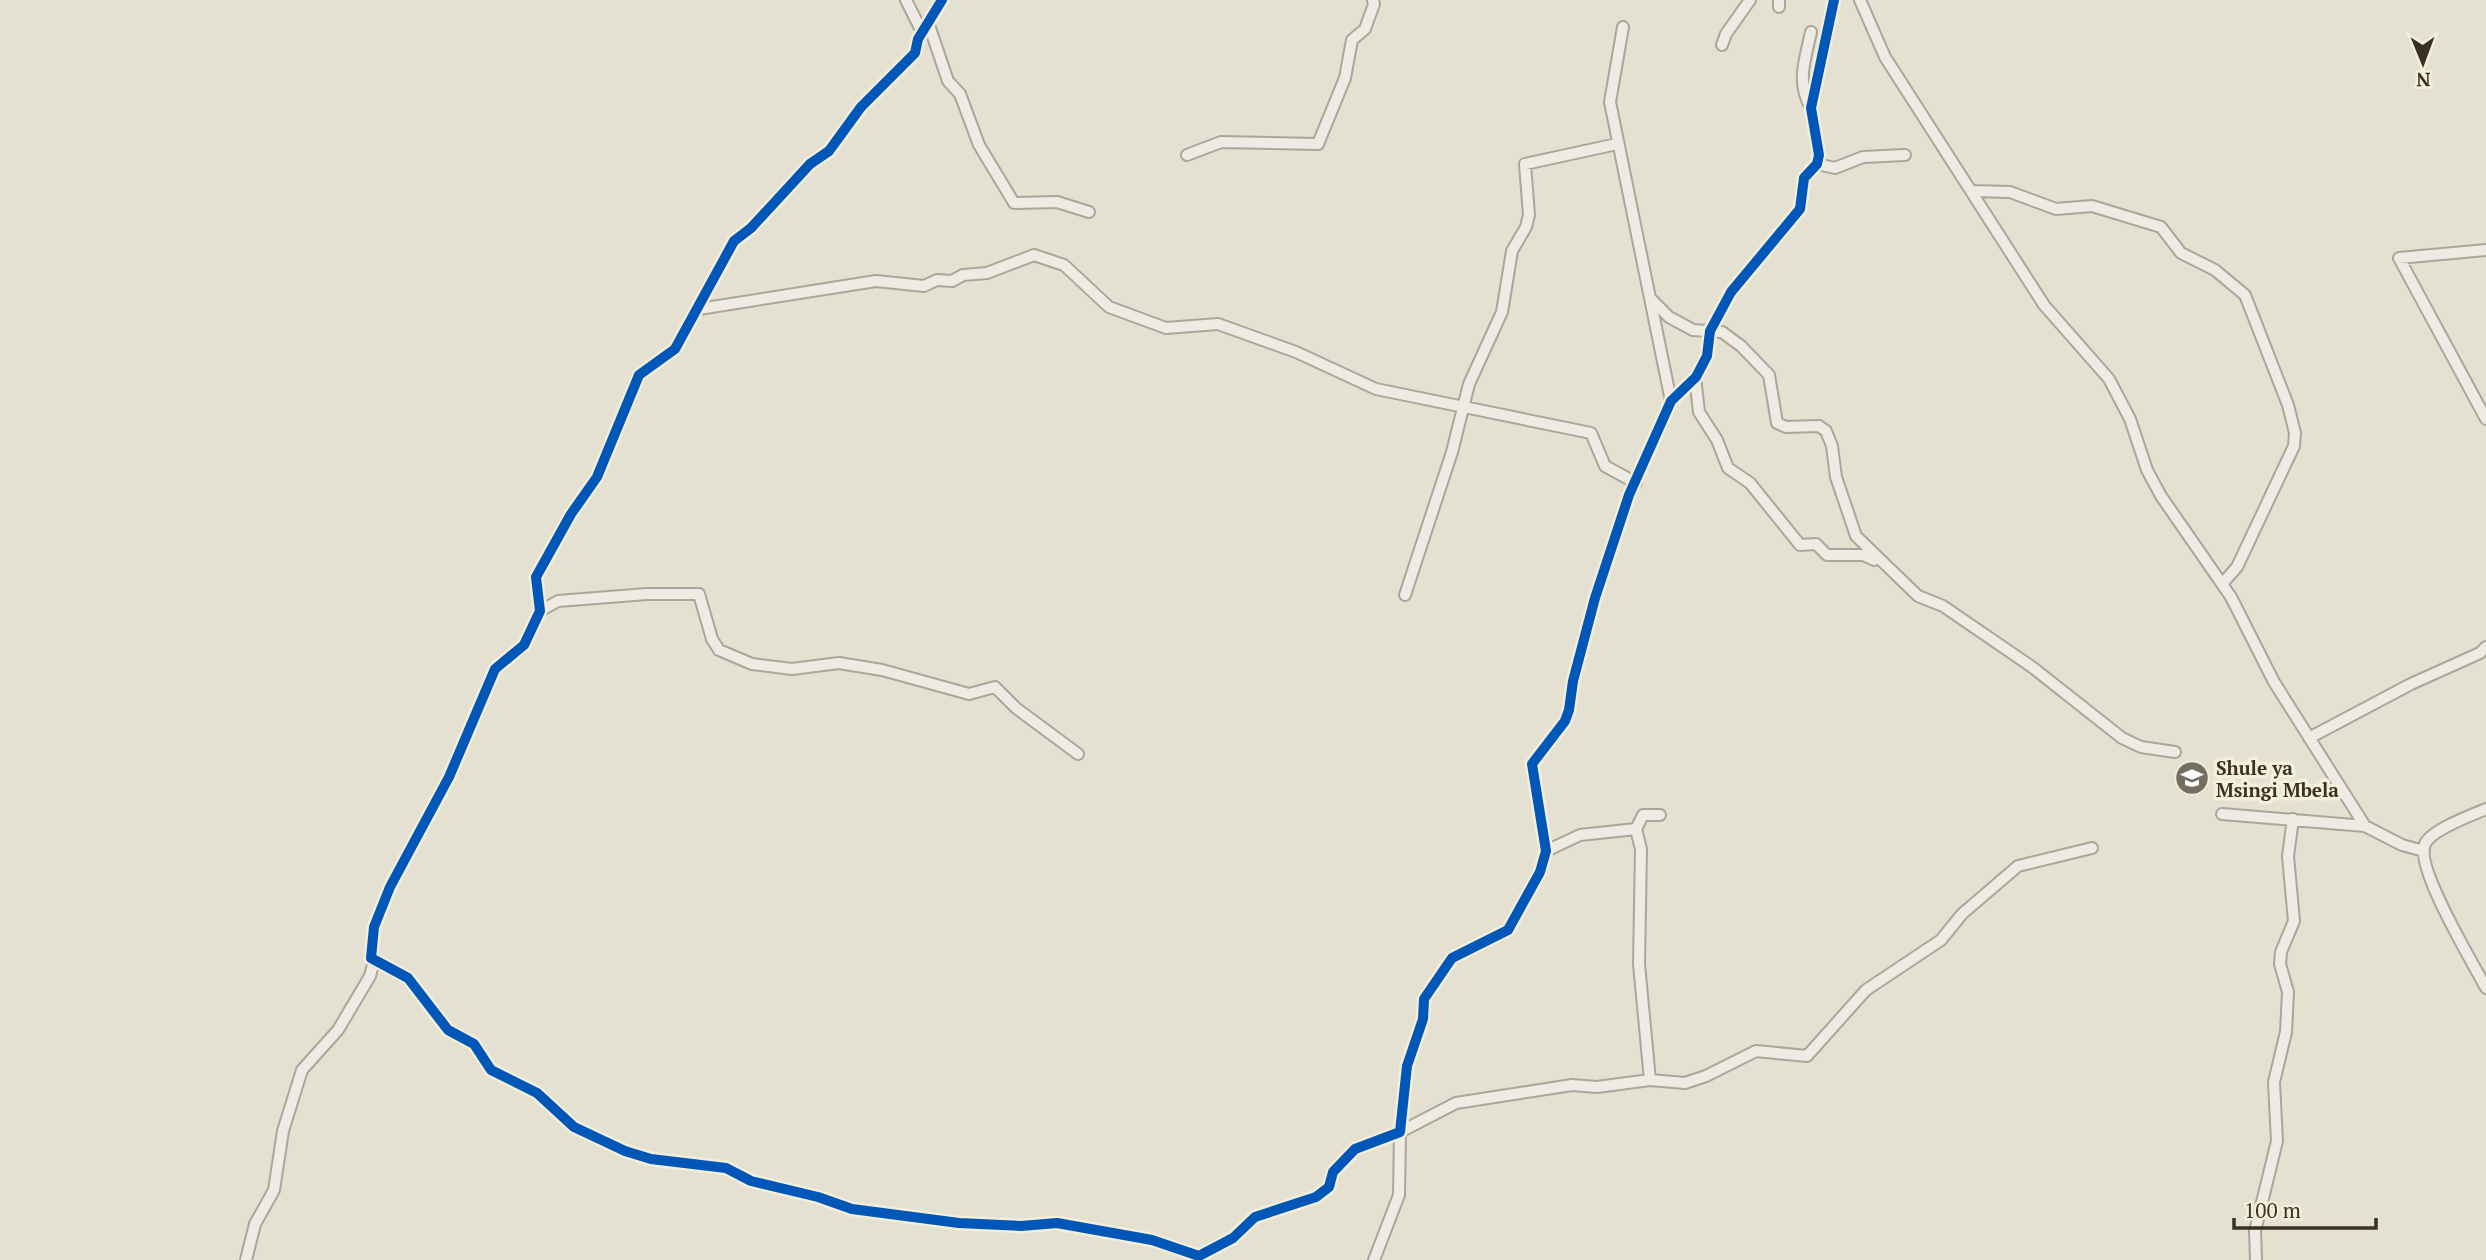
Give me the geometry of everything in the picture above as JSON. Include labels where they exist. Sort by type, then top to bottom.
[{"type":"street","points":[[906,0],[925,29],[948,81],[960,94],[979,145],[1014,203],[1057,202],[1089,212]]},
{"type":"street","points":[[942,0],[915,53],[861,107],[829,151],[810,164],[751,228],[734,241],[675,349],[639,375],[597,477],[571,514],[536,577],[540,611],[524,645],[495,669],[449,777],[390,887],[374,927],[371,958],[408,978],[448,1030],[474,1044],[491,1070],[537,1093],[574,1127],[625,1151],[651,1159],[726,1168],[751,1181],[852,1209],[959,1223],[1021,1226],[1057,1223],[1152,1240],[1190,1257],[1199,1256],[1233,1238],[1255,1217],[1316,1197],[1329,1187],[1333,1172],[1355,1149],[1400,1132],[1456,1103],[1572,1085],[1597,1087],[1650,1080],[1685,1083],[1706,1076],[1756,1051],[1807,1056],[1866,990],[1941,940],[1962,914],[2018,866],[2092,848]]},
{"type":"street","points":[[1187,155],[1221,142],[1318,144],[1342,89],[1352,54],[1352,40],[1365,29],[1373,0]]},
{"type":"street","points":[[1722,45],[1726,34],[1751,0]]},
{"type":"street","points":[[1811,108],[1834,0]]},
{"type":"street","points":[[1860,0],[1885,57],[2044,305],[2109,379],[2130,419],[2147,470],[2222,583],[2274,682],[2365,826]]},
{"type":"street","points":[[1623,27],[1610,102],[1671,401]]},
{"type":"street","points":[[1374,1260],[1399,1195],[1400,1132],[1407,1066],[1423,1019],[1424,999],[1452,958],[1472,946],[1500,936],[1513,924],[1541,872],[1546,851],[1532,764],[1565,721],[1569,710],[1573,681],[1595,598],[1629,495],[1671,401],[1696,377],[1707,356],[1710,331],[1731,292],[1800,209],[1804,178],[1817,164],[1819,155],[1811,108],[1804,96],[1801,76],[1811,32]]},
{"type":"street","points":[[1405,595],[1452,452],[1462,405],[1502,312],[1512,251],[1526,227],[1529,215],[1525,164],[1617,144]]},
{"type":"street","points":[[1817,164],[1835,168],[1863,157],[1905,155]]},
{"type":"street","points":[[1972,191],[2010,192],[2056,209],[2092,206],[2161,227],[2181,253],[2214,270],[2245,295],[2288,405],[2295,433],[2294,446],[2237,567],[2222,583]]},
{"type":"street","points":[[2486,250],[2399,258],[2486,419]]},
{"type":"street","points":[[699,309],[876,281],[925,286],[937,280],[952,281],[963,275],[987,273],[1034,254],[1064,265],[1109,307],[1166,328],[1218,324],[1296,352],[1376,389],[1591,433],[1605,466],[1636,483]]},
{"type":"street","points":[[1652,300],[1669,317],[1693,330],[1722,332],[1735,341],[1769,375],[1777,423],[1786,427],[1819,426],[1826,431],[1832,446],[1836,477],[1856,536],[1864,547],[1892,568],[1918,596],[1943,606],[2032,667],[2122,737],[2141,747],[2175,751]]},
{"type":"street","points":[[1696,377],[1699,412],[1717,440],[1728,468],[1750,483],[1800,545],[1816,544],[1827,555],[1863,555],[1892,568]]},
{"type":"street","points":[[540,611],[558,601],[678,592],[699,594],[712,639],[719,650],[752,664],[792,669],[839,663],[882,670],[969,694],[995,687],[1016,708],[1078,754]]},
{"type":"street","points":[[2309,738],[2411,684],[2480,653],[2486,647]]},
{"type":"street","points":[[2486,808],[2436,833],[2425,842],[2424,850],[2429,879],[2486,988]]},
{"type":"street","points":[[2222,814],[2365,826],[2402,845],[2424,850]]},
{"type":"street","points":[[1650,1080],[1639,964],[1641,849],[1636,829],[1643,815],[1660,815]]},
{"type":"street","points":[[2256,1260],[2255,1231],[2277,1141],[2274,1082],[2286,1032],[2288,992],[2280,964],[2294,921],[2288,856],[2293,818]]},
{"type":"street","points":[[1546,851],[1580,835],[1636,829]]},
{"type":"street","points":[[247,1260],[255,1224],[274,1190],[283,1131],[302,1070],[338,1030],[370,976],[374,961]]},
{"type":"cycle path","points":[[942,0],[918,39],[915,53],[861,107],[829,151],[810,164],[751,228],[734,241],[675,349],[639,375],[597,477],[571,514],[536,577],[540,611],[524,645],[495,669],[449,777],[390,887],[374,927],[371,958],[408,978],[448,1030],[474,1044],[491,1070],[537,1093],[574,1127],[625,1151],[651,1159],[726,1168],[751,1181],[818,1197],[852,1209],[959,1223],[1021,1226],[1057,1223],[1152,1240],[1199,1256],[1233,1238],[1255,1217],[1316,1197],[1329,1187],[1333,1172],[1355,1149],[1400,1132],[1407,1066],[1423,1019],[1424,999],[1452,958],[1508,930],[1540,872],[1546,851],[1532,764],[1565,721],[1595,598],[1629,495],[1671,401],[1696,377],[1707,356],[1710,331],[1731,292],[1800,209],[1804,178],[1817,164],[1819,155],[1811,108],[1834,0]]},
{"type":"place","name":"Shule ya Msingi Mbela","points":[[2192,778]]}]
